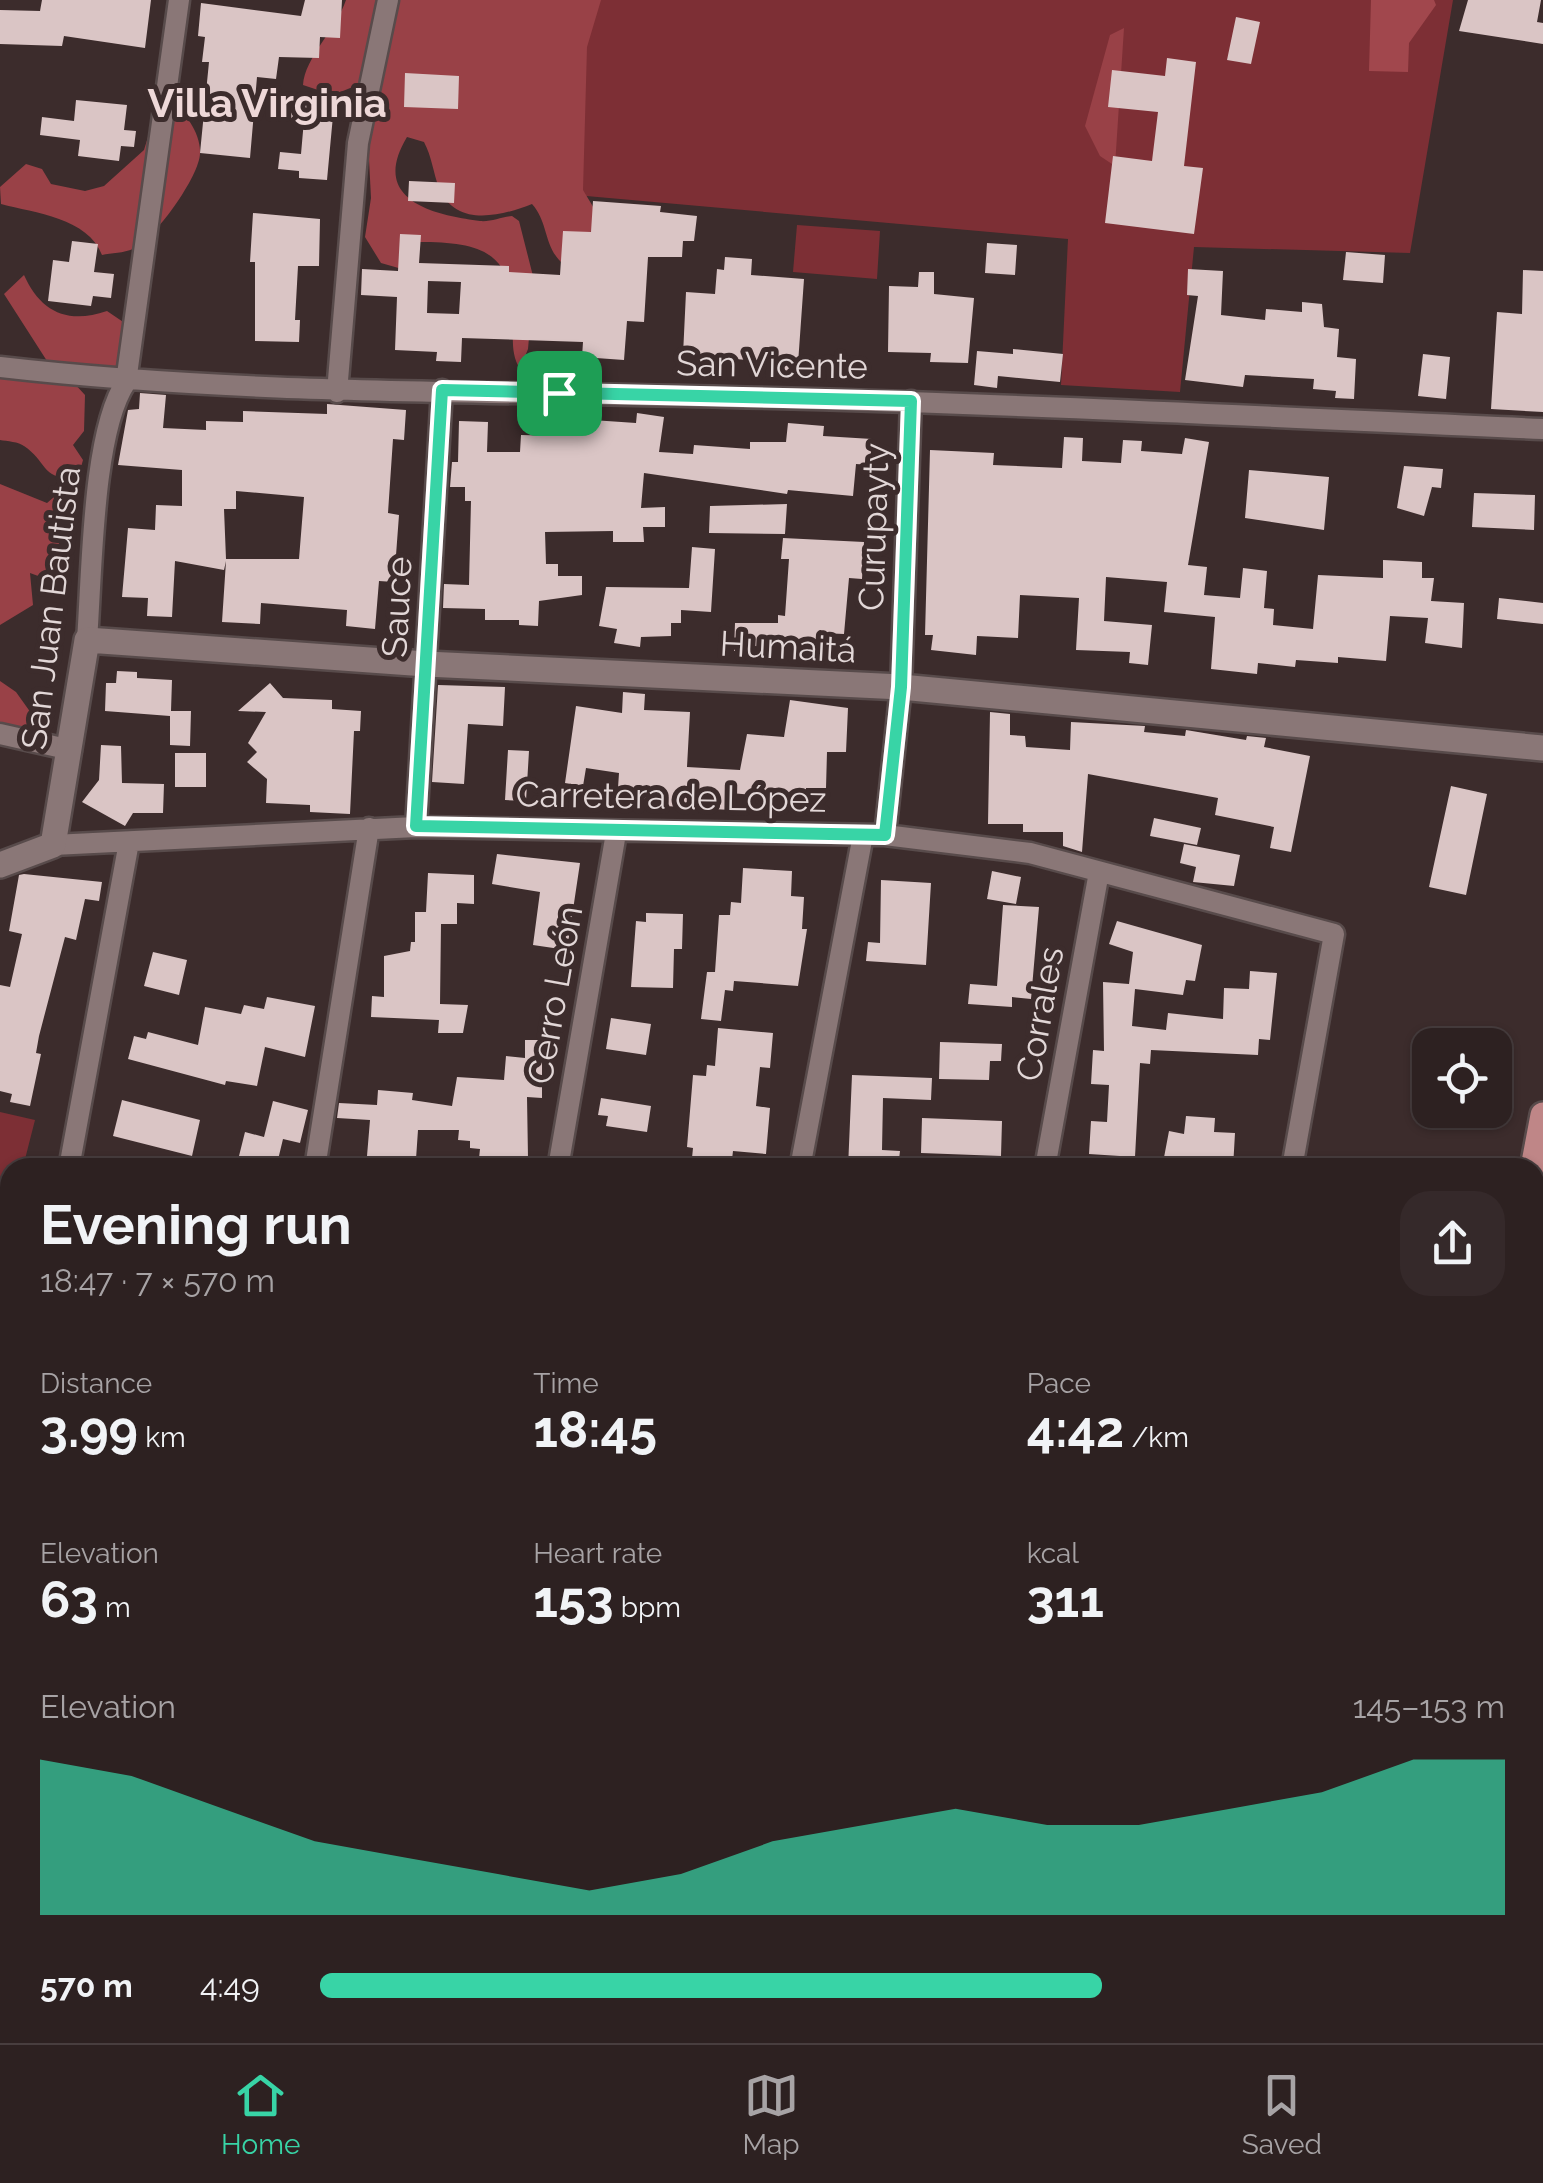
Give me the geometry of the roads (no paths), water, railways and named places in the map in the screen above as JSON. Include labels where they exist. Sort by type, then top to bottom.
[{"type":"main road","points":[[1536,1158],[1543,1115]]},
{"type":"street","name":"San Juan Bautista","points":[[52,845],[87,640],[109,424],[112,407],[126,382],[179,0]]},
{"type":"street","points":[[337,392],[358,143],[388,0]]},
{"type":"street","name":"San Vicente","points":[[0,367],[126,382],[337,392],[442,390],[911,401],[1543,428]]},
{"type":"street","name":"Sauce","points":[[416,826],[442,390]]},
{"type":"street","name":"Curupayty","points":[[885,835],[901,687],[911,401]]},
{"type":"street","name":"Humaitá","points":[[87,640],[426,664],[901,687],[1543,748]]},
{"type":"street","points":[[0,734],[71,750]]},
{"type":"street","name":"Carretera de López","points":[[0,865],[52,845],[416,826],[616,833],[863,834],[1030,853],[1334,934],[1294,1158]]},
{"type":"street","points":[[318,1158],[369,828]]},
{"type":"street","name":"Cerro León","points":[[560,1158],[616,833]]},
{"type":"street","points":[[802,1158],[863,834]]},
{"type":"street","points":[[71,1158],[129,842]]},
{"type":"street","name":"Corrales","points":[[1048,1158],[1099,872]]},
{"type":"district","name":"Villa Virginia","points":[[267,103]]}]
